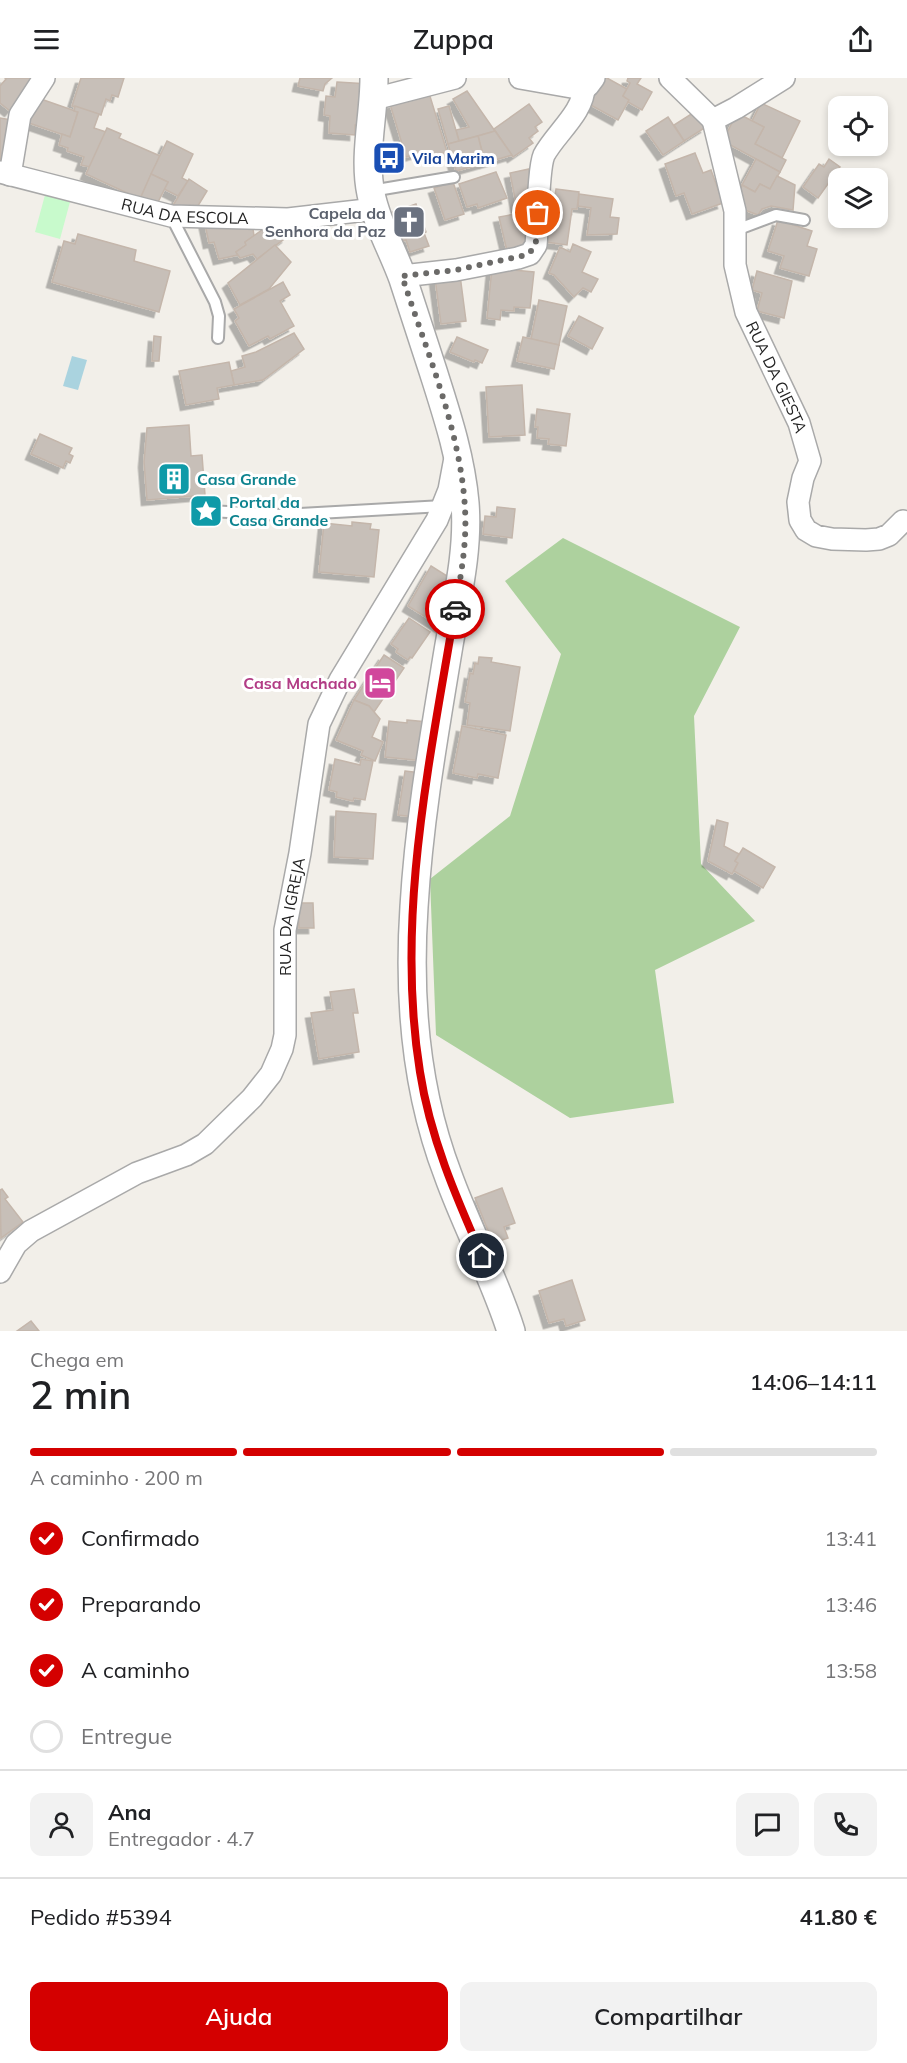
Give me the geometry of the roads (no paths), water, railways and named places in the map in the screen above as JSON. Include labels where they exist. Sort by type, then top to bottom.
[{"type":"street","points":[[5,173],[20,115],[44,78]]},
{"type":"street","points":[[454,78],[374,89],[369,141],[372,200],[402,276],[457,448],[464,489],[466,524],[460,580],[429,769],[416,879],[412,990],[420,1073],[437,1143],[457,1198],[491,1275],[511,1331]]},
{"type":"street","points":[[520,78],[573,87],[590,82]]},
{"type":"street","points":[[670,78],[713,120],[784,78]]},
{"type":"street","points":[[402,276],[456,270],[518,258],[533,251],[536,245],[544,157],[570,119],[590,82]]},
{"type":"street","name":"RUA DA GIESTA","points":[[713,120],[735,211],[735,265],[746,312],[799,423],[810,460],[798,502],[800,520],[806,530],[816,536],[831,539],[872,539],[889,535],[903,520]]},
{"type":"street","name":"RUA DA ESCOLA","points":[[5,173],[171,216],[288,219],[372,200]]},
{"type":"street","name":"RUA DA IGREJA","points":[[0,1272],[16,1244],[37,1227],[137,1173],[186,1155],[205,1144],[252,1098],[271,1074],[285,1035],[285,930],[300,853],[320,724],[333,693],[444,506],[457,448]]},
{"type":"lane","points":[[372,200],[454,177]]},
{"type":"lane","points":[[736,231],[776,215],[804,220]]},
{"type":"lane","points":[[171,216],[215,302],[219,316],[218,338]]},
{"type":"lane","points":[[209,511],[282,515],[444,506]]},
{"type":"water","points":[[72,356],[87,360],[78,390],[63,386]]},
{"type":"place","name":"Vila Marim","points":[[389,158]]},
{"type":"place","name":"Capela da Senhora da Paz","points":[[409,222]]},
{"type":"place","name":"Casa Grande","points":[[174,479]]},
{"type":"place","name":"Portal da Casa Grande","points":[[206,511]]},
{"type":"place","name":"Casa Machado","points":[[380,683]]}]
